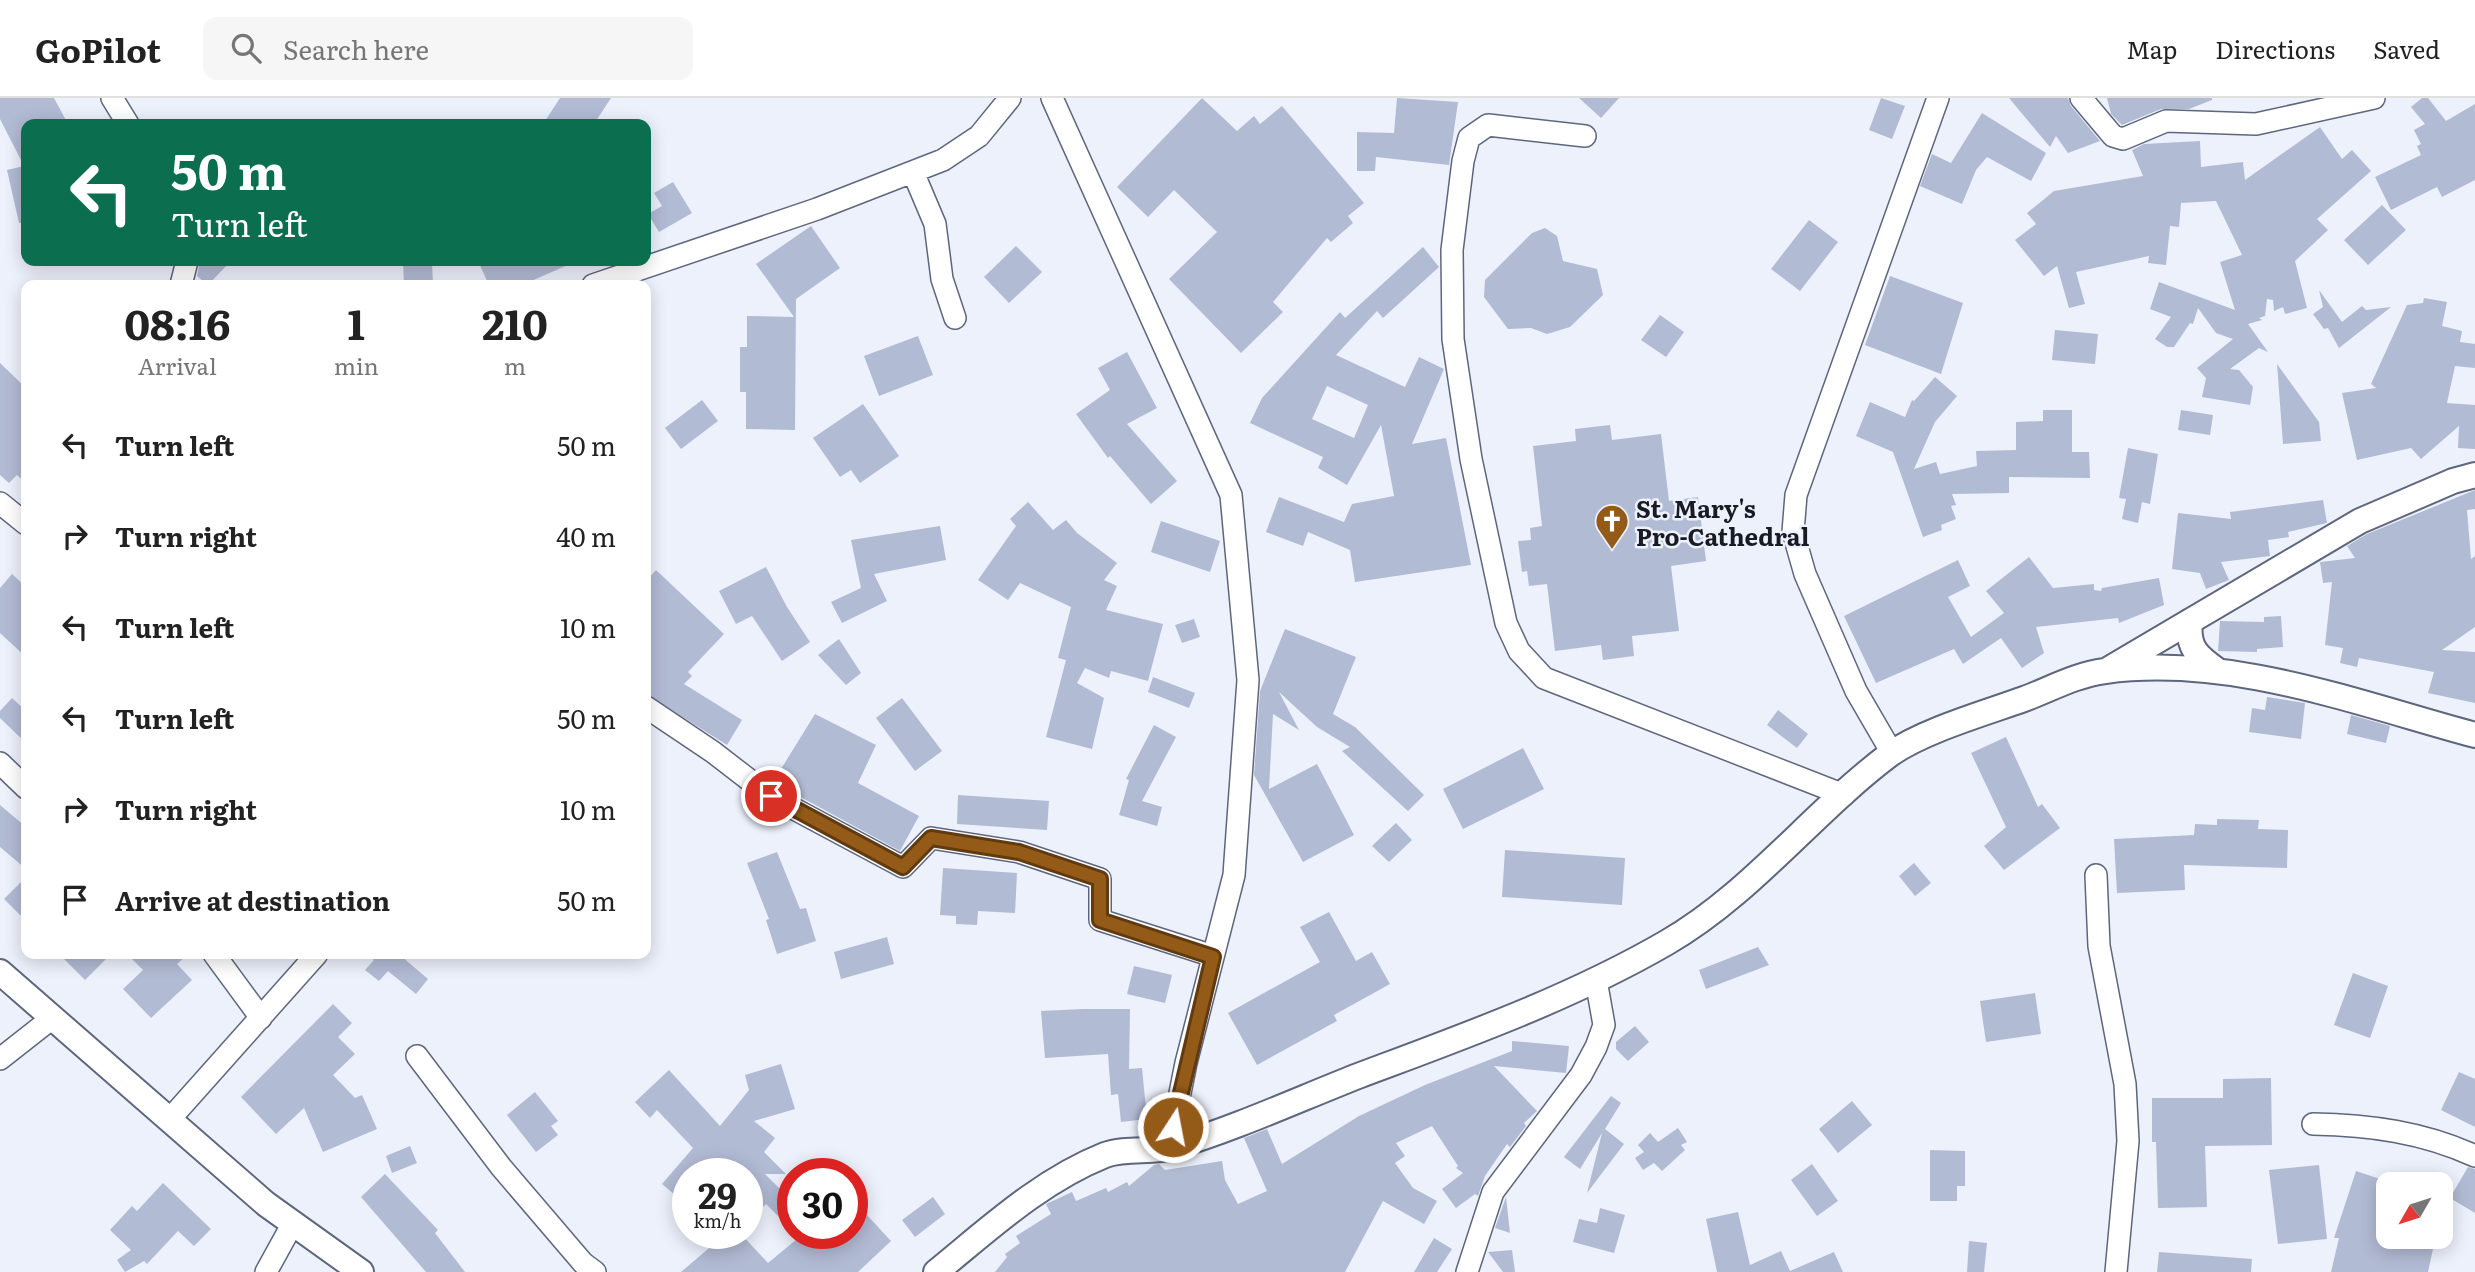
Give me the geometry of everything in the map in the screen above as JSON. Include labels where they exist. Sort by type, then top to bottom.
[{"type":"street","points":[[112,98],[125,119]]},
{"type":"street","points":[[651,265],[817,209],[943,160],[979,135],[1010,98]]},
{"type":"street","points":[[1052,98],[1231,495],[1248,680],[1234,875],[1186,1063],[1169,1148]]},
{"type":"street","points":[[1892,752],[1856,691],[1805,574],[1793,532],[1796,495],[1922,135],[1938,98]]},
{"type":"street","points":[[2081,98],[2113,136],[2123,139],[2142,128],[2166,121],[2256,124],[2374,98]]},
{"type":"street","points":[[1585,136],[1488,125],[1469,138],[1463,161],[1452,250],[1453,339],[1471,459],[1506,623],[1519,652],[1544,678],[1844,795]]},
{"type":"street","points":[[913,172],[935,224],[942,279],[955,318]]},
{"type":"street","points":[[608,280],[649,266]]},
{"type":"street","points":[[2106,671],[2360,521],[2453,481],[2475,475]]},
{"type":"street","points":[[0,503],[21,520]]},
{"type":"street","points":[[2190,621],[2188,638],[2192,648],[2218,671]]},
{"type":"street","points":[[936,1272],[1042,1189],[1109,1154],[1169,1148],[1475,1032],[1596,980],[1666,943],[1705,918],[1892,752],[1992,707],[2022,699],[2067,679],[2106,671],[2218,671],[2280,682],[2475,735]]},
{"type":"street","points":[[651,710],[713,752],[771,796],[903,867],[931,838],[1019,852],[1100,879],[1100,920],[1213,957]]},
{"type":"street","points":[[0,763],[21,784]]},
{"type":"street","points":[[2096,875],[2099,946],[2125,1084],[2127,1130],[2116,1272]]},
{"type":"street","points":[[218,959],[261,1018]]},
{"type":"street","points":[[170,1119],[313,959]]},
{"type":"street","points":[[0,972],[266,1204],[360,1272]]},
{"type":"street","points":[[1467,1272],[1493,1192],[1581,1074],[1596,1047],[1604,1025],[1596,980]]},
{"type":"street","points":[[0,1059],[51,1019]]},
{"type":"street","points":[[417,1056],[500,1167],[583,1263],[595,1272]]},
{"type":"street","points":[[2313,1124],[2363,1125],[2442,1141],[2475,1156]]},
{"type":"street","points":[[266,1272],[293,1223]]},
{"type":"building","points":[[0,98],[54,98],[65,119],[21,119],[21,160],[0,119]]},
{"type":"building","points":[[560,98],[611,98],[597,119],[546,119]]},
{"type":"building","points":[[1202,98],[1237,131],[1254,116],[1260,124],[1282,106],[1364,203],[1348,216],[1353,223],[1331,242],[1327,238],[1273,302],[1283,312],[1241,353],[1169,279],[1217,232],[1174,190],[1148,217],[1117,187]]},
{"type":"building","points":[[1397,98],[1458,102],[1449,165],[1376,157],[1375,171],[1357,171],[1357,132],[1394,133]]},
{"type":"building","points":[[1579,98],[1619,98],[1601,118]]},
{"type":"building","points":[[1881,98],[1905,106],[1892,139],[1869,130]]},
{"type":"building","points":[[2009,98],[2068,98],[2071,106],[2100,141],[2068,153],[2056,136],[2050,147]]},
{"type":"building","points":[[2107,98],[2212,100],[2189,109],[2161,109],[2122,125],[2111,114]]},
{"type":"building","points":[[2422,98],[2428,98],[2446,121],[2475,104],[2475,180],[2442,197],[2437,187],[2391,210],[2375,177],[2421,155],[2417,146],[2421,144],[2414,130],[2425,124],[2411,107]]},
{"type":"building","points":[[1982,113],[2046,153],[2031,181],[1987,157],[1976,170],[1962,204],[1920,186],[1932,154],[1951,163]]},
{"type":"building","points":[[2320,127],[2342,159],[2352,150],[2371,171],[2317,219],[2328,230],[2295,261],[2307,308],[2285,314],[2283,307],[2274,311],[2273,300],[2267,299],[2265,316],[2259,318],[2262,320],[2248,324],[2268,352],[2259,348],[2230,369],[2239,370],[2253,387],[2250,405],[2202,397],[2206,378],[2197,368],[2233,339],[2216,333],[2198,308],[2193,324],[2190,323],[2174,347],[2167,347],[2155,339],[2171,317],[2150,309],[2159,282],[2235,310],[2220,262],[2242,255],[2216,201],[2181,203],[2179,227],[2170,226],[2166,265],[2148,263],[2149,256],[2076,272],[2085,304],[2069,308],[2057,266],[2044,276],[2015,240],[2036,224],[2027,213],[2054,191],[2143,176],[2132,150],[2144,144],[2200,141],[2201,167],[2243,162],[2245,180]]},
{"type":"building","points":[[21,167],[21,223],[19,223],[7,170]]},
{"type":"building","points":[[673,182],[692,213],[659,232],[651,219],[651,212],[662,206],[654,193]]},
{"type":"building","points":[[2382,205],[2406,230],[2368,265],[2344,240]]},
{"type":"building","points":[[1809,220],[1838,242],[1800,291],[1771,269]]},
{"type":"building","points":[[811,226],[840,268],[796,299],[795,430],[746,429],[746,392],[740,392],[740,347],[747,347],[747,316],[794,317],[756,264]]},
{"type":"building","points":[[1545,228],[1557,236],[1563,261],[1597,269],[1603,295],[1570,327],[1547,334],[1531,328],[1508,329],[1484,297],[1485,280],[1532,233]]},
{"type":"building","points":[[1016,246],[1042,272],[1009,303],[984,277]]},
{"type":"building","points":[[1423,247],[1439,267],[1383,318],[1377,311],[1336,355],[1405,387],[1419,357],[1444,369],[1412,444],[1446,438],[1471,565],[1355,582],[1350,550],[1308,532],[1303,546],[1266,532],[1279,497],[1344,522],[1352,504],[1394,496],[1381,425],[1347,485],[1318,468],[1323,457],[1250,423],[1262,398],[1340,312],[1345,318]],"holes":[[[1327,386],[1368,405],[1354,438],[1312,419]]]},
{"type":"building","points":[[199,266],[226,266],[213,280],[202,280],[197,276]]},
{"type":"building","points":[[403,266],[432,266],[433,280],[404,280]]},
{"type":"building","points":[[480,266],[566,266],[533,280],[487,280]]},
{"type":"building","points":[[1890,276],[1963,303],[1941,374],[1865,345]]},
{"type":"building","points":[[2319,290],[2342,322],[2362,306],[2366,310],[2391,307],[2339,348],[2328,328],[2324,329],[2313,314],[2323,307]]},
{"type":"building","points":[[2424,298],[2447,302],[2442,326],[2462,331],[2460,342],[2475,344],[2475,368],[2455,366],[2447,403],[2475,405],[2475,449],[2458,448],[2459,426],[2421,459],[2411,448],[2357,460],[2342,393],[2376,388],[2371,384],[2407,305],[2423,303]]},
{"type":"building","points":[[1660,315],[1684,332],[1666,357],[1641,340]]},
{"type":"building","points":[[2055,330],[2098,334],[2095,364],[2052,360]]},
{"type":"building","points":[[918,336],[933,375],[879,396],[864,356]]},
{"type":"building","points":[[1127,352],[1157,408],[1127,424],[1177,481],[1151,504],[1110,456],[1108,458],[1076,414],[1110,390],[1098,368]]},
{"type":"building","points":[[0,363],[21,383],[21,479],[17,475],[9,483],[0,475]]},
{"type":"building","points":[[2277,364],[2319,422],[2321,441],[2283,444]]},
{"type":"building","points":[[1935,377],[1957,396],[1935,422],[1914,469],[1936,462],[1940,474],[1977,466],[1976,451],[2016,450],[2016,422],[2043,421],[2043,410],[2072,410],[2072,452],[2089,452],[2090,478],[2009,477],[2009,493],[1952,494],[1956,505],[1951,506],[1956,519],[1941,525],[1942,530],[1923,537],[1893,452],[1856,436],[1870,402],[1905,417],[1912,400],[1914,401]]},
{"type":"building","points":[[702,400],[718,421],[681,449],[665,428]]},
{"type":"building","points":[[863,404],[899,456],[860,483],[851,470],[840,477],[813,438]]},
{"type":"building","points":[[2181,410],[2213,415],[2210,435],[2178,430]]},
{"type":"building","name":"St. Mary's Pro-Cathedral","points":[[1610,425],[1612,440],[1661,434],[1669,501],[1698,497],[1706,561],[1671,566],[1679,631],[1632,636],[1634,656],[1603,660],[1601,645],[1555,651],[1547,584],[1529,586],[1527,571],[1522,572],[1518,541],[1531,540],[1530,528],[1542,526],[1533,446],[1576,441],[1575,429]]},
{"type":"building","points":[[2128,448],[2158,454],[2150,504],[2142,502],[2138,523],[2122,519],[2126,499],[2119,498]]},
{"type":"building","points":[[2475,490],[2475,509],[2467,510],[2471,559],[2475,556],[2475,627],[2442,650],[2475,652],[2475,703],[2428,693],[2434,672],[2359,658],[2357,667],[2340,663],[2343,648],[2325,645],[2332,582],[2323,583],[2320,562],[2355,558],[2347,546],[2367,534]]},
{"type":"building","points":[[2323,500],[2327,523],[2288,532],[2289,537],[2268,540],[2270,556],[2221,562],[2229,580],[2206,589],[2200,573],[2172,569],[2178,513],[2231,519],[2230,512]]},
{"type":"building","points":[[1028,502],[1053,530],[1066,520],[1077,533],[1117,563],[1104,580],[1117,586],[1106,610],[1163,624],[1148,681],[1111,671],[1109,678],[1085,668],[1077,683],[1104,698],[1092,749],[1046,737],[1066,660],[1058,658],[1071,607],[1020,583],[1008,600],[978,580],[1016,526],[1010,519]]},
{"type":"building","points":[[1161,521],[1220,541],[1210,572],[1151,552]]},
{"type":"building","points":[[940,526],[946,560],[874,574],[887,601],[842,623],[831,602],[861,588],[851,540]]},
{"type":"building","points":[[2029,557],[2053,588],[2094,584],[2094,590],[2101,591],[2102,588],[2159,578],[2164,605],[2119,623],[2118,618],[2036,627],[2044,653],[2022,668],[2001,638],[1963,664],[1954,649],[1876,683],[1844,616],[1958,560],[1970,586],[1948,597],[1971,637],[2004,613],[1986,591]]},
{"type":"building","points":[[766,567],[787,607],[810,642],[782,661],[752,616],[736,624],[719,591]]},
{"type":"building","points":[[656,570],[724,634],[688,672],[692,676],[684,684],[742,720],[727,745],[651,697],[651,576]]},
{"type":"building","points":[[12,574],[21,582],[21,652],[0,633],[0,588]]},
{"type":"building","points":[[2281,616],[2283,647],[2257,649],[2257,652],[2218,651],[2220,621],[2264,622],[2264,617]]},
{"type":"building","points":[[1194,619],[1200,637],[1182,643],[1175,625]]},
{"type":"building","points":[[1285,629],[1356,657],[1333,714],[1355,727],[1424,795],[1408,811],[1342,751],[1350,747],[1317,727],[1279,692],[1299,730],[1273,714],[1269,789],[1317,764],[1354,835],[1303,862],[1254,775],[1260,691]]},
{"type":"building","points":[[839,639],[861,673],[846,685],[818,655]]},
{"type":"building","points":[[1153,677],[1195,693],[1189,708],[1148,692]]},
{"type":"building","points":[[2267,697],[2305,703],[2301,739],[2249,732],[2252,708],[2265,710]]},
{"type":"building","points":[[12,698],[21,706],[21,738],[0,718],[0,711]]},
{"type":"building","points":[[902,698],[942,751],[915,771],[876,718]]},
{"type":"building","points":[[1778,710],[1808,734],[1797,748],[1767,725]]},
{"type":"building","points":[[815,714],[876,745],[858,783],[919,816],[900,851],[773,782]]},
{"type":"building","points":[[2351,715],[2390,726],[2386,743],[2347,734]]},
{"type":"building","points":[[1154,725],[1176,737],[1142,801],[1162,807],[1157,826],[1119,815],[1129,780],[1126,779]]},
{"type":"building","points":[[2006,737],[2038,807],[2042,804],[2060,828],[2004,870],[1984,846],[2006,827],[1971,753]]},
{"type":"building","points":[[1523,748],[1544,789],[1463,829],[1443,789]]},
{"type":"building","points":[[958,795],[1049,801],[1047,830],[957,824]]},
{"type":"building","points":[[0,805],[21,823],[21,865],[0,847]]},
{"type":"building","points":[[2217,819],[2259,820],[2258,829],[2288,830],[2287,868],[2184,865],[2185,890],[2117,893],[2114,839],[2194,835],[2195,824],[2217,825]]},
{"type":"building","points":[[1396,823],[1412,840],[1389,862],[1372,846]]},
{"type":"building","points":[[1505,850],[1625,858],[1622,905],[1502,897]]},
{"type":"building","points":[[777,852],[800,909],[806,908],[816,941],[777,954],[766,920],[769,919],[747,863]]},
{"type":"building","points":[[1914,863],[1931,883],[1915,896],[1899,876]]},
{"type":"building","points":[[943,868],[1017,873],[1015,913],[978,911],[977,925],[956,924],[956,916],[940,915]]},
{"type":"building","points":[[21,882],[21,916],[4,899]]},
{"type":"building","points":[[1329,912],[1356,961],[1372,952],[1390,984],[1334,1015],[1337,1021],[1257,1065],[1228,1013],[1320,962],[1300,927]]},
{"type":"building","points":[[887,937],[894,964],[841,979],[834,952]]},
{"type":"building","points":[[1758,947],[1769,965],[1706,989],[1699,970]]},
{"type":"building","points":[[64,959],[106,959],[85,980]]},
{"type":"building","points":[[132,959],[182,959],[177,964],[192,980],[151,1018],[123,989],[143,970]]},
{"type":"building","points":[[405,959],[428,979],[416,994],[388,971],[379,981],[365,970],[374,960]]},
{"type":"building","points":[[1134,966],[1172,975],[1165,1003],[1127,994]]},
{"type":"building","points":[[2353,973],[2388,986],[2370,1038],[2334,1025]]},
{"type":"building","points":[[2035,993],[2041,1034],[1986,1042],[1980,1001]]},
{"type":"building","points":[[333,1004],[352,1023],[338,1037],[355,1054],[333,1075],[355,1098],[362,1095],[377,1129],[323,1152],[304,1108],[276,1134],[241,1097]]},
{"type":"building","points":[[1130,1009],[1129,1069],[1142,1068],[1147,1119],[1121,1122],[1118,1094],[1111,1095],[1108,1054],[1045,1058],[1041,1011]]},
{"type":"building","points":[[1635,1026],[1649,1042],[1628,1061],[1616,1049],[1616,1042]]},
{"type":"building","points":[[1512,1041],[1569,1046],[1566,1073],[1494,1066],[1537,1111],[1524,1123],[1526,1126],[1510,1147],[1507,1144],[1485,1176],[1478,1196],[1475,1194],[1456,1208],[1442,1189],[1463,1173],[1456,1168],[1458,1166],[1432,1126],[1396,1143],[1405,1156],[1395,1163],[1413,1188],[1437,1201],[1424,1224],[1383,1201],[1345,1272],[995,1272],[1007,1257],[1005,1254],[1020,1243],[1016,1236],[1051,1214],[1046,1204],[1072,1192],[1076,1201],[1106,1188],[1108,1192],[1127,1182],[1129,1186],[1154,1165],[1159,1164],[1165,1170],[1222,1161],[1225,1180],[1238,1204],[1267,1191],[1244,1138],[1267,1129],[1282,1164],[1359,1116],[1425,1085],[1512,1051]]},
{"type":"building","points":[[781,1064],[795,1109],[754,1121],[775,1138],[764,1152],[777,1165],[777,1174],[765,1174],[777,1186],[777,1215],[766,1204],[763,1207],[763,1158],[684,1158],[693,1148],[657,1110],[650,1118],[635,1102],[669,1070],[720,1126],[749,1090],[745,1075]]},
{"type":"building","points":[[2459,1072],[2475,1079],[2475,1127],[2441,1110]]},
{"type":"building","points":[[2271,1078],[2272,1145],[2205,1146],[2207,1207],[2158,1208],[2156,1142],[2152,1142],[2152,1098],[2223,1098],[2223,1079]]},
{"type":"building","points":[[535,1092],[558,1121],[551,1126],[558,1135],[536,1152],[507,1115]]},
{"type":"building","points":[[1611,1096],[1621,1103],[1605,1129],[1624,1144],[1587,1193],[1602,1133],[1580,1169],[1564,1157]]},
{"type":"building","points":[[1852,1101],[1872,1125],[1838,1153],[1819,1129]]},
{"type":"building","points":[[1678,1128],[1687,1142],[1681,1145],[1685,1150],[1662,1171],[1654,1163],[1643,1170],[1635,1158],[1644,1152],[1638,1145],[1650,1133],[1658,1142]]},
{"type":"building","points":[[410,1146],[417,1163],[392,1173],[386,1156]]},
{"type":"building","points":[[1930,1150],[1965,1151],[1965,1186],[1957,1186],[1957,1201],[1930,1201]]},
{"type":"building","points":[[1812,1164],[1838,1201],[1817,1216],[1791,1180]]},
{"type":"building","points":[[2319,1165],[2327,1239],[2278,1244],[2269,1170]]},
{"type":"building","points":[[2468,1167],[2475,1169],[2475,1213],[2454,1200],[2454,1191]]},
{"type":"building","points":[[2356,1171],[2376,1178],[2376,1250],[2433,1250],[2428,1272],[2331,1272],[2339,1238],[2334,1238]]},
{"type":"building","points":[[672,1172],[672,1192],[662,1184]]},
{"type":"building","points":[[385,1174],[438,1230],[435,1233],[465,1272],[426,1272],[361,1197]]},
{"type":"building","points":[[163,1183],[211,1229],[194,1246],[178,1231],[147,1264],[144,1261],[125,1272],[117,1260],[131,1250],[110,1230],[132,1206],[137,1211]]},
{"type":"building","points":[[933,1197],[945,1214],[915,1237],[902,1220]]},
{"type":"building","points":[[1506,1197],[1510,1233],[1495,1228]]},
{"type":"building","points":[[1600,1208],[1625,1215],[1614,1253],[1573,1242],[1579,1219],[1597,1223]]},
{"type":"building","points":[[1738,1212],[1750,1265],[1781,1251],[1790,1271],[1834,1252],[1843,1272],[1717,1272],[1706,1219]]},
{"type":"building","points":[[868,1216],[891,1241],[858,1272],[681,1272],[708,1249],[755,1249],[768,1263],[785,1249],[868,1249]]},
{"type":"building","points":[[1434,1238],[1452,1249],[1437,1272],[1414,1272]]},
{"type":"building","points":[[1969,1241],[1987,1243],[1984,1272],[1967,1272]]},
{"type":"building","points":[[1512,1250],[1515,1272],[1503,1272],[1488,1252]]},
{"type":"building","points":[[2159,1252],[2252,1259],[2251,1272],[2157,1272]]},
{"type":"place","name":"St. Mary's Pro-Cathedral","points":[[1612,551]]},
{"type":"route","points":[[771,796],[903,867],[931,838],[1019,852],[1100,879],[1100,920],[1213,957],[1173,1127]]}]
